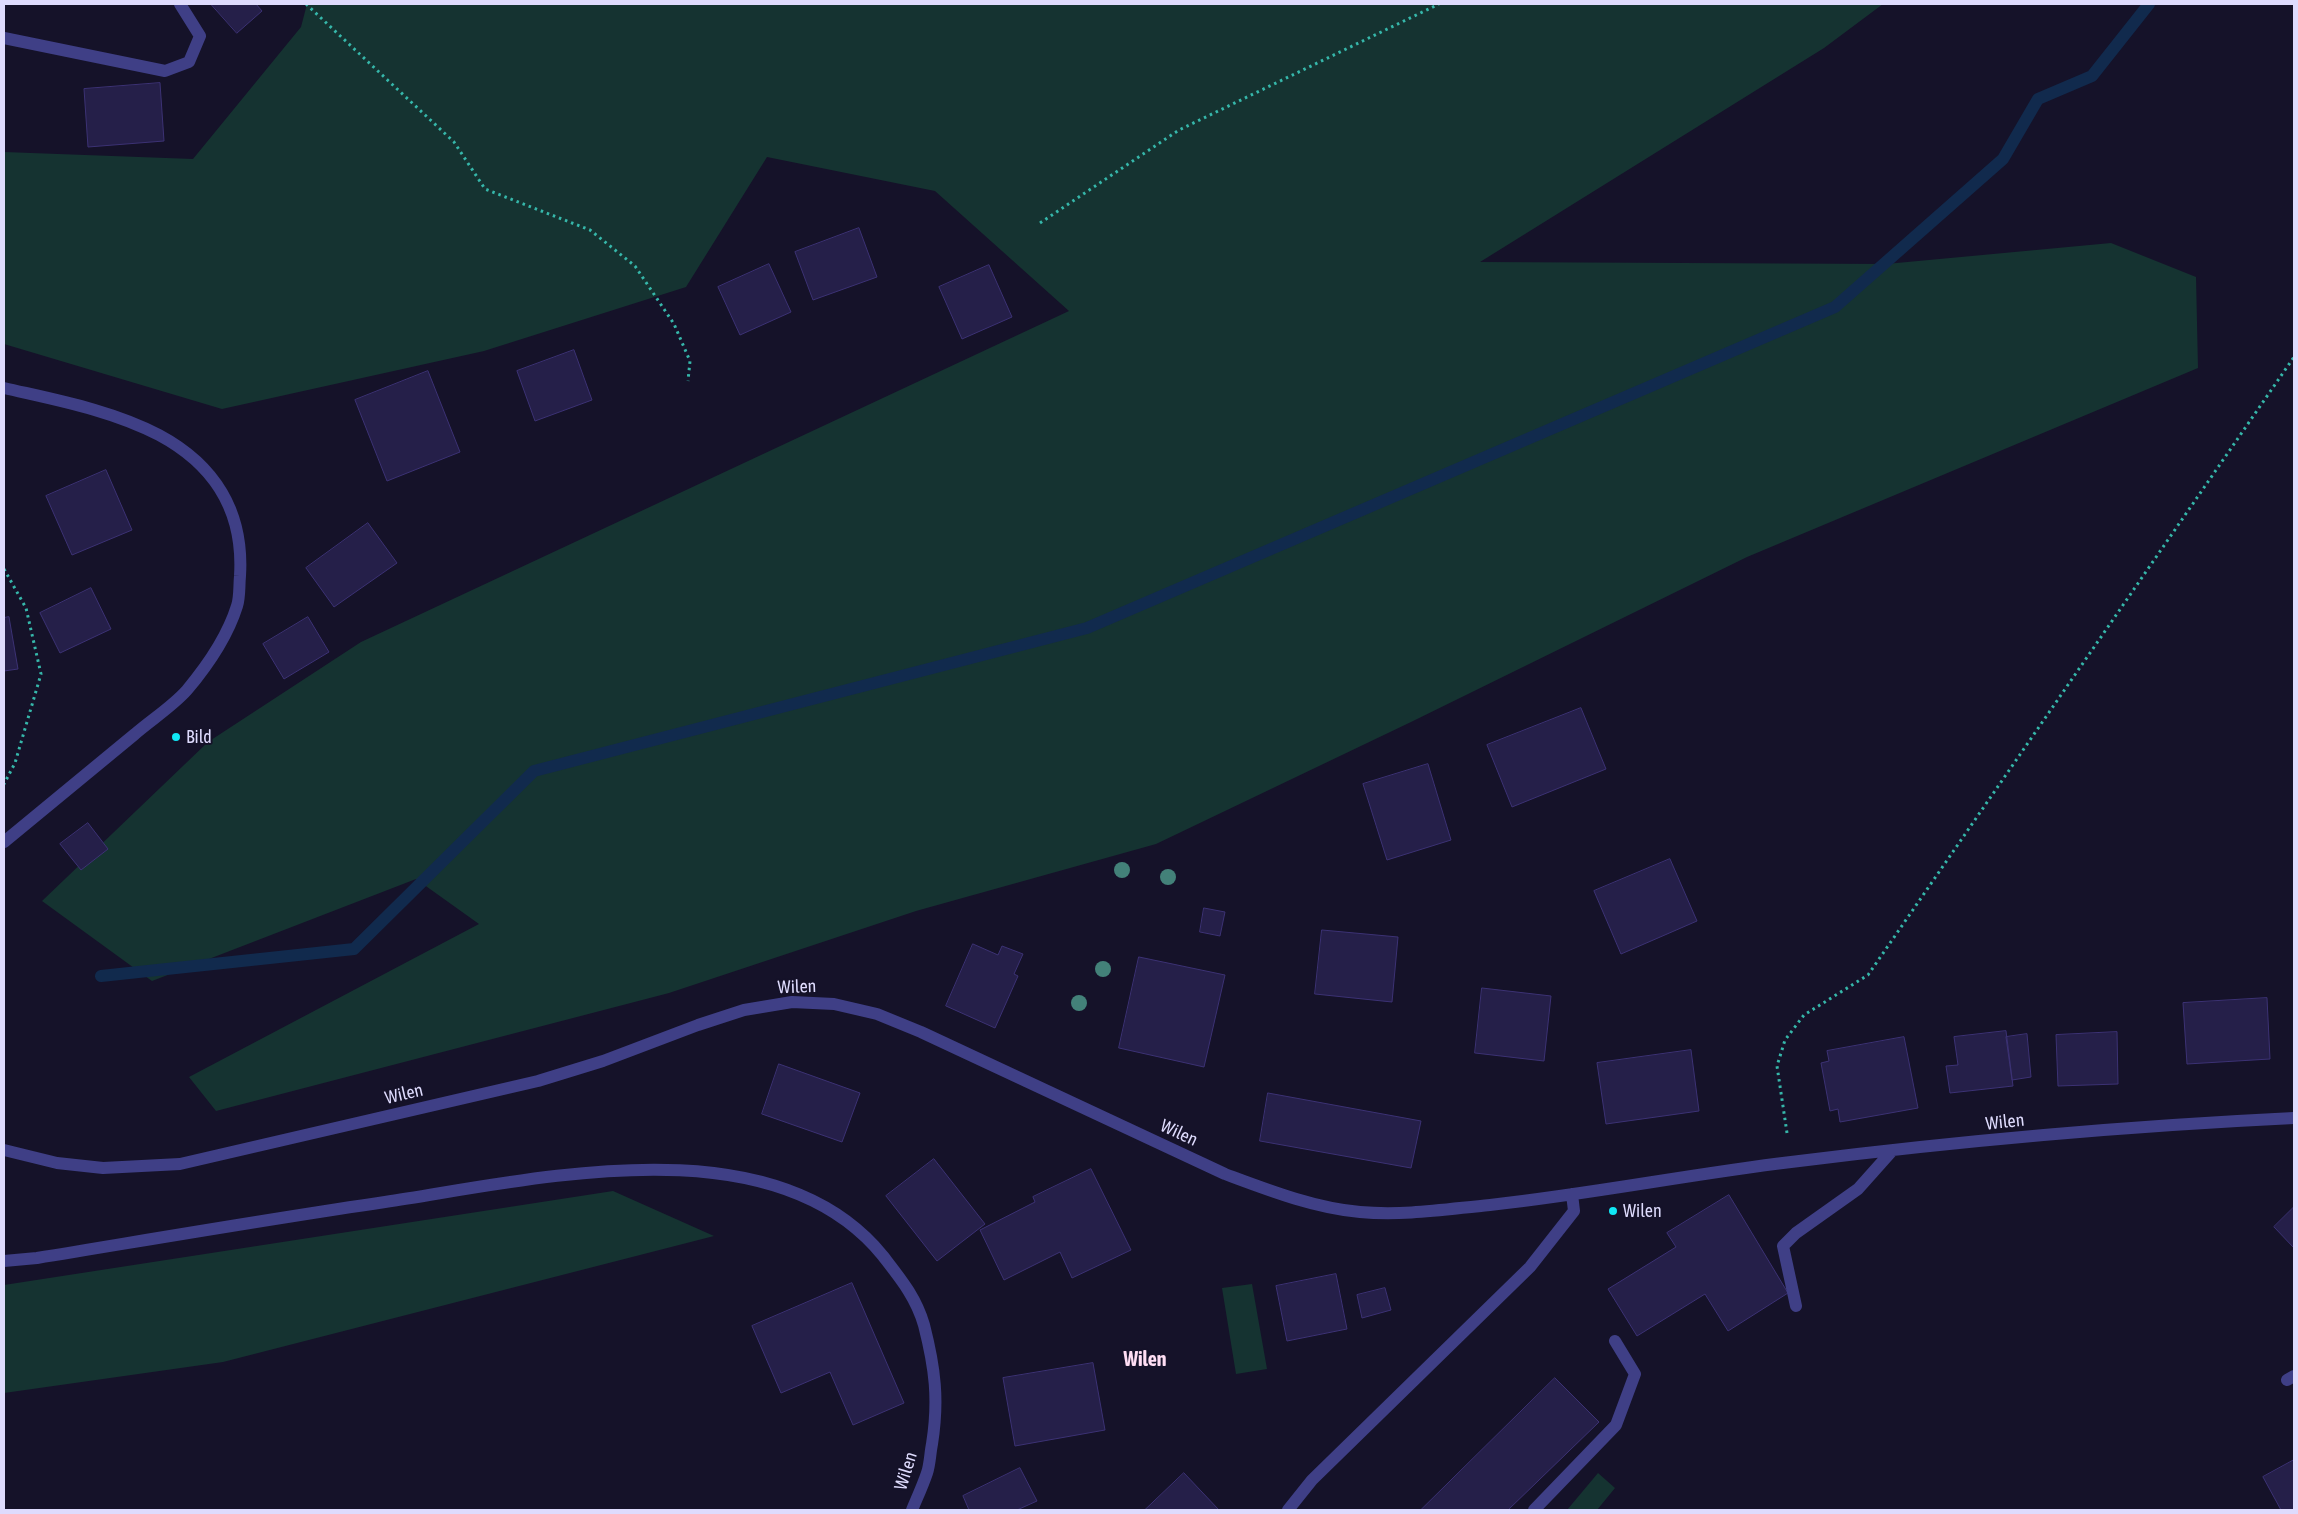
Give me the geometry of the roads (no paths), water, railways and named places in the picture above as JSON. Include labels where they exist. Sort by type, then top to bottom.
[{"type":"street","points":[[4,38],[165,71],[189,62],[200,36],[180,4]]},
{"type":"street","points":[[4,388],[70,402],[121,419],[158,435],[181,449],[201,465],[218,486],[237,528],[242,551],[238,605],[218,649],[185,692],[4,842]]},
{"type":"street","name":"Wilen","points":[[4,1150],[57,1163],[103,1168],[180,1164],[538,1081],[603,1061],[698,1024],[744,1010],[792,1002],[834,1004],[886,1017],[1225,1174],[1275,1193],[1359,1212],[1408,1213],[1572,1194],[1789,1162],[2155,1125],[2294,1118]]},
{"type":"street","points":[[1796,1306],[1782,1246],[1796,1233],[1858,1190],[1890,1152]]},
{"type":"street","name":"Wilen","points":[[4,1261],[37,1258],[318,1212],[606,1170],[670,1170],[726,1174],[783,1187],[839,1214],[873,1244],[912,1292],[922,1318],[932,1358],[936,1415],[928,1471],[912,1510]]},
{"type":"street","points":[[1288,1510],[1312,1480],[1530,1267],[1574,1211],[1572,1194]]},
{"type":"street","points":[[1534,1510],[1616,1424],[1635,1374],[1615,1341]]},
{"type":"waterway","points":[[101,976],[354,949],[534,771],[1087,628],[1835,307],[2003,159],[2038,99],[2092,76],[2149,4]]},
{"type":"place","name":"Bild","points":[[176,737]]},
{"type":"place","name":"Wilen","points":[[1613,1211]]},
{"type":"district","name":"Wilen","points":[[1145,1360]]}]
